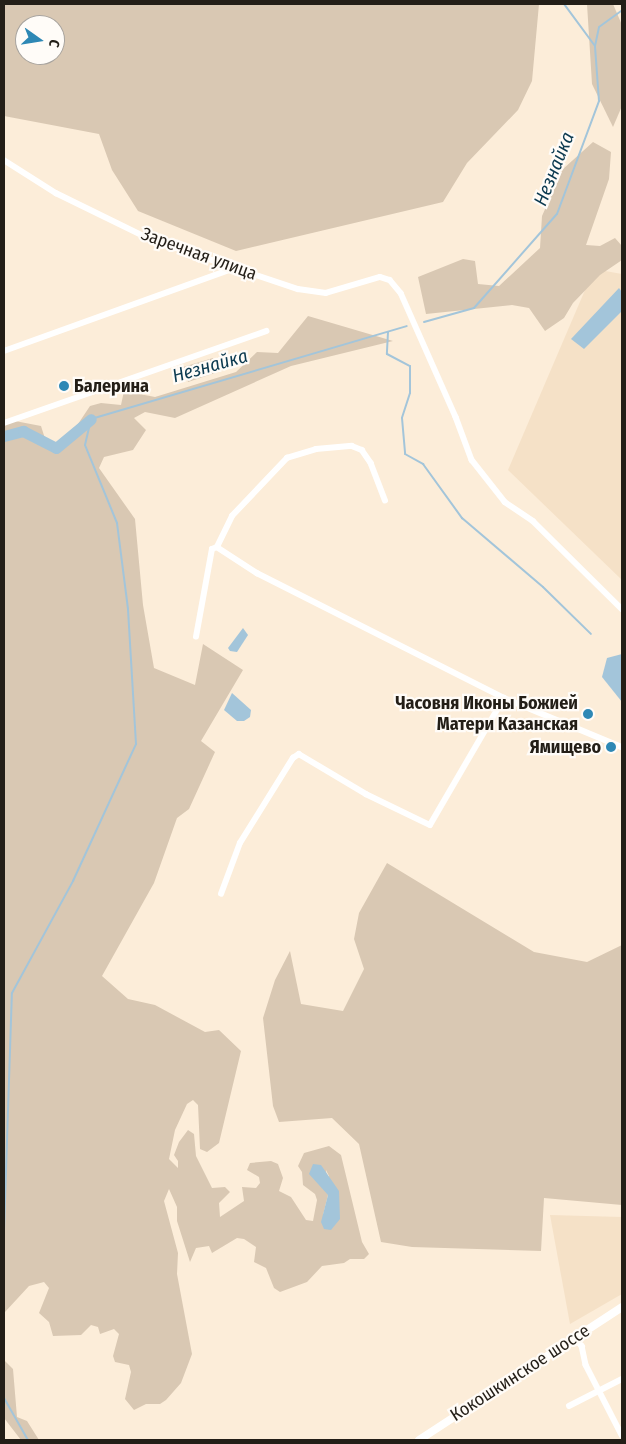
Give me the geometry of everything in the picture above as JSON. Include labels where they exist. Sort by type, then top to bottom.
[{"type":"main road","name":"Кокошкинское шоссе","points":[[418,1440],[622,1307]]},
{"type":"street","name":"Заречная улица","points":[[4,160],[56,193],[150,238],[298,289],[319,293],[385,278],[394,283],[456,417],[472,460],[504,502],[533,522],[622,609]]},
{"type":"street","points":[[4,351],[235,268]]},
{"type":"street","points":[[4,423],[266,331]]},
{"type":"street","points":[[196,637],[212,549],[217,547],[232,516],[275,468],[287,458],[316,449],[352,446],[362,450],[371,463],[385,500]]},
{"type":"street","points":[[217,547],[257,573],[504,698],[622,747]]},
{"type":"street","points":[[221,894],[240,843],[293,758],[299,754],[366,794],[430,825],[504,698]]},
{"type":"street","points":[[575,1338],[582,1346],[586,1365],[622,1435]]},
{"type":"street","points":[[569,1406],[622,1379]]},
{"type":"shaded area","points":[[4,4],[539,4],[532,81],[518,110],[467,163],[443,202],[236,251],[138,211],[112,170],[99,134],[4,116]]},
{"type":"shaded area","points":[[587,4],[613,4],[622,25],[622,106],[613,127],[592,84]]},
{"type":"shaded area","points":[[593,142],[611,152],[609,179],[586,245],[600,246],[615,238],[622,246],[622,260],[600,275],[573,303],[564,318],[545,331],[529,308],[512,305],[426,314],[418,277],[463,259],[475,261],[478,284],[499,286],[540,248],[542,216],[563,169]]},
{"type":"shaded area","points":[[594,269],[622,274],[622,580],[508,470]]},
{"type":"shaded area","points":[[308,316],[393,341],[291,366],[175,418],[145,412],[134,418],[146,430],[133,450],[104,457],[99,468],[135,519],[143,605],[154,668],[195,685],[203,644],[243,670],[201,741],[215,752],[189,809],[177,818],[154,883],[102,976],[128,999],[155,1005],[205,1032],[219,1030],[241,1051],[219,1143],[207,1152],[200,1149],[198,1105],[193,1100],[187,1104],[175,1130],[169,1159],[178,1168],[178,1161],[174,1155],[179,1142],[188,1130],[194,1134],[196,1156],[212,1188],[225,1187],[230,1192],[219,1203],[220,1217],[244,1201],[242,1187],[256,1188],[260,1183],[259,1177],[247,1170],[250,1163],[271,1161],[278,1164],[283,1178],[279,1191],[291,1197],[306,1220],[313,1221],[317,1200],[315,1194],[303,1185],[302,1172],[298,1166],[304,1153],[329,1146],[341,1155],[362,1242],[369,1254],[364,1259],[350,1259],[344,1263],[322,1266],[307,1282],[280,1292],[274,1288],[266,1268],[254,1262],[256,1247],[244,1239],[237,1238],[212,1253],[209,1246],[196,1248],[190,1262],[177,1221],[177,1207],[169,1189],[164,1201],[178,1253],[177,1274],[192,1354],[181,1383],[166,1400],[160,1404],[146,1404],[134,1410],[125,1399],[131,1372],[129,1365],[115,1362],[113,1356],[119,1334],[114,1329],[100,1334],[98,1327],[91,1325],[81,1335],[53,1336],[49,1322],[39,1313],[49,1288],[44,1282],[29,1286],[5,1312],[4,1321],[4,424],[15,421],[41,426],[48,448],[74,430],[90,406],[101,403],[121,405],[124,391],[155,397],[236,372],[257,352],[278,353]],"holes":[[[326,1170],[329,1176],[331,1230],[323,1215],[328,1195]]]},
{"type":"shaded area","points":[[213,358],[218,372],[188,382],[183,367]]},
{"type":"shaded area","points":[[387,863],[534,952],[587,962],[622,945],[622,1205],[544,1198],[541,1251],[412,1247],[381,1242],[359,1144],[332,1118],[279,1122],[273,1106],[263,1018],[275,980],[290,951],[301,1004],[343,1011],[364,969],[354,939],[359,913]]},
{"type":"shaded area","points":[[550,1215],[622,1217],[622,1294],[570,1324]]},
{"type":"shaded area","points":[[4,1360],[13,1369],[17,1417],[27,1421],[39,1440],[21,1440],[4,1418]]},
{"type":"water","points":[[619,288],[622,292],[622,311],[584,349],[571,339]]},
{"type":"water","points":[[243,628],[248,635],[237,652],[230,651],[228,648]]},
{"type":"water","points":[[622,654],[622,702],[602,677],[607,658]]},
{"type":"water","points":[[232,693],[251,710],[250,717],[244,721],[237,721],[224,710]]},
{"type":"water","points":[[313,1164],[321,1165],[339,1191],[340,1219],[331,1230],[324,1229],[321,1222],[328,1195],[309,1174]]},
{"type":"waterway","name":"Незнайка","points":[[424,322],[474,308],[557,214],[599,101],[595,46],[564,4]]},
{"type":"waterway","points":[[595,46],[599,27],[622,10]]},
{"type":"waterway","points":[[4,1231],[12,993],[73,881],[136,744],[128,609],[117,523],[85,445],[91,419],[407,326]]},
{"type":"waterway","points":[[388,332],[387,354],[410,366],[410,393],[402,418],[405,454],[423,464],[462,518],[543,587],[591,634]]},
{"type":"waterway","name":"Незнайка","points":[[4,436],[23,431],[56,448],[91,419]]},
{"type":"waterway","points":[[4,1398],[28,1440]]},
{"type":"place","name":"Балерина","points":[[64,386]]},
{"type":"place","name":"Часовня Иконы Божией Матери Казанская","points":[[588,714]]},
{"type":"place","name":"Ямищево","points":[[611,747]]}]
